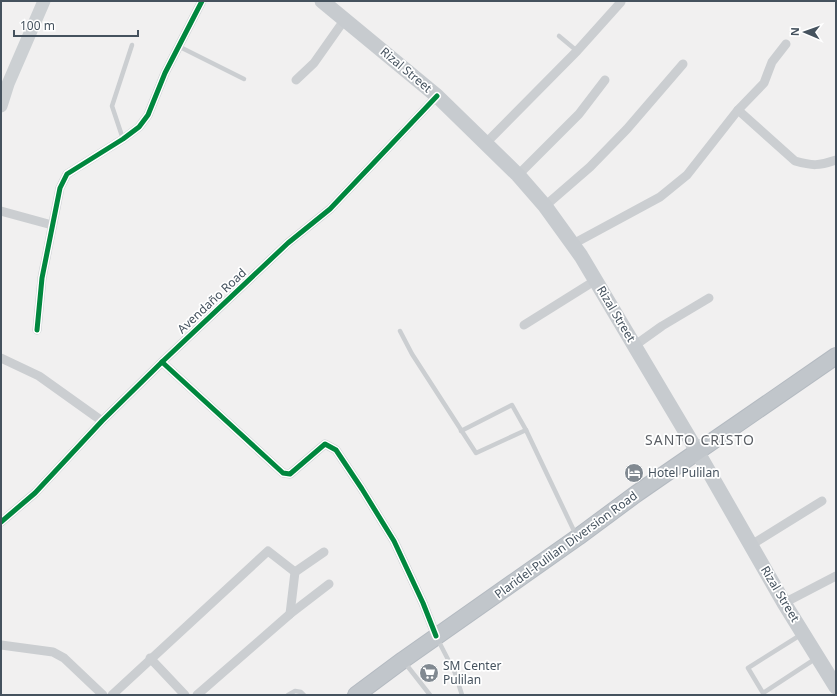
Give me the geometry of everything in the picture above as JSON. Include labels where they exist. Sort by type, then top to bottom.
[{"type":"highway","name":"Plaridel-Pulilan Diversion Road","points":[[356,695],[436,636],[578,537],[636,494],[836,356]]},
{"type":"main road","points":[[1,106],[8,84],[44,1]]},
{"type":"main road","name":"Rizal Street","points":[[322,1],[437,96],[518,174],[545,206],[573,244],[596,280],[784,603],[836,687]]},
{"type":"street","points":[[36,330],[42,278],[52,225],[60,188],[67,174],[123,139],[139,127],[148,115],[165,73],[202,1]]},
{"type":"street","points":[[486,143],[577,51],[621,2]]},
{"type":"street","points":[[296,80],[314,63],[345,19]]},
{"type":"street","points":[[573,244],[660,197],[687,176],[738,110],[764,83],[772,62],[786,44]]},
{"type":"street","points":[[545,206],[590,167],[627,129],[683,64]]},
{"type":"street","points":[[518,174],[579,114],[605,80]]},
{"type":"street","name":"Avendaño Road","points":[[1,522],[35,493],[102,421],[162,362],[288,243],[330,209],[437,96]]},
{"type":"street","points":[[738,110],[795,160],[807,164],[820,165],[836,160]]},
{"type":"street","points":[[1,210],[52,225]]},
{"type":"street","points":[[524,325],[596,280]]},
{"type":"street","points":[[634,346],[662,326],[709,298]]},
{"type":"street","points":[[1,358],[39,376],[102,421]]},
{"type":"street","points":[[162,362],[283,473],[290,474],[324,444],[336,450],[394,541],[423,603],[436,636]]},
{"type":"street","points":[[751,545],[822,501]]},
{"type":"street","points":[[112,695],[150,658],[268,551],[295,572]]},
{"type":"street","points":[[290,614],[295,572],[324,552]]},
{"type":"street","points":[[784,603],[836,576]]},
{"type":"street","points":[[197,695],[290,614],[329,584]]},
{"type":"street","points":[[1,645],[53,652],[64,658],[103,695]]},
{"type":"street","points":[[150,658],[185,695]]},
{"type":"lane","points":[[559,36],[577,51]]},
{"type":"lane","points":[[123,139],[112,106],[132,45]]},
{"type":"lane","points":[[178,46],[244,79]]},
{"type":"lane","points":[[400,331],[412,354],[476,453],[526,430]]},
{"type":"lane","points":[[461,431],[512,405],[526,430],[578,537]]},
{"type":"lane","points":[[803,633],[748,668],[763,693],[818,657]]},
{"type":"lane","points":[[436,636],[455,673],[462,695]]},
{"type":"lane","points":[[403,660],[430,695]]},
{"type":"lane","points":[[288,695],[295,691],[301,692],[304,695]]},
{"type":"cycle path","points":[[37,330],[42,278],[60,188],[67,174],[123,139],[139,127],[148,115],[165,73],[202,1]]},
{"type":"cycle path","points":[[1,522],[35,493],[102,421],[162,362],[288,243],[330,209],[437,96]]},
{"type":"cycle path","points":[[162,362],[283,473],[290,474],[325,444],[336,450],[394,541],[423,603],[436,636]]},
{"type":"place","name":"Hotel Pulilan","points":[[634,473]]},
{"type":"place","name":"SM Center Pulilan","points":[[429,673]]},
{"type":"district","name":"SANTO CRISTO","points":[[700,440]]}]
